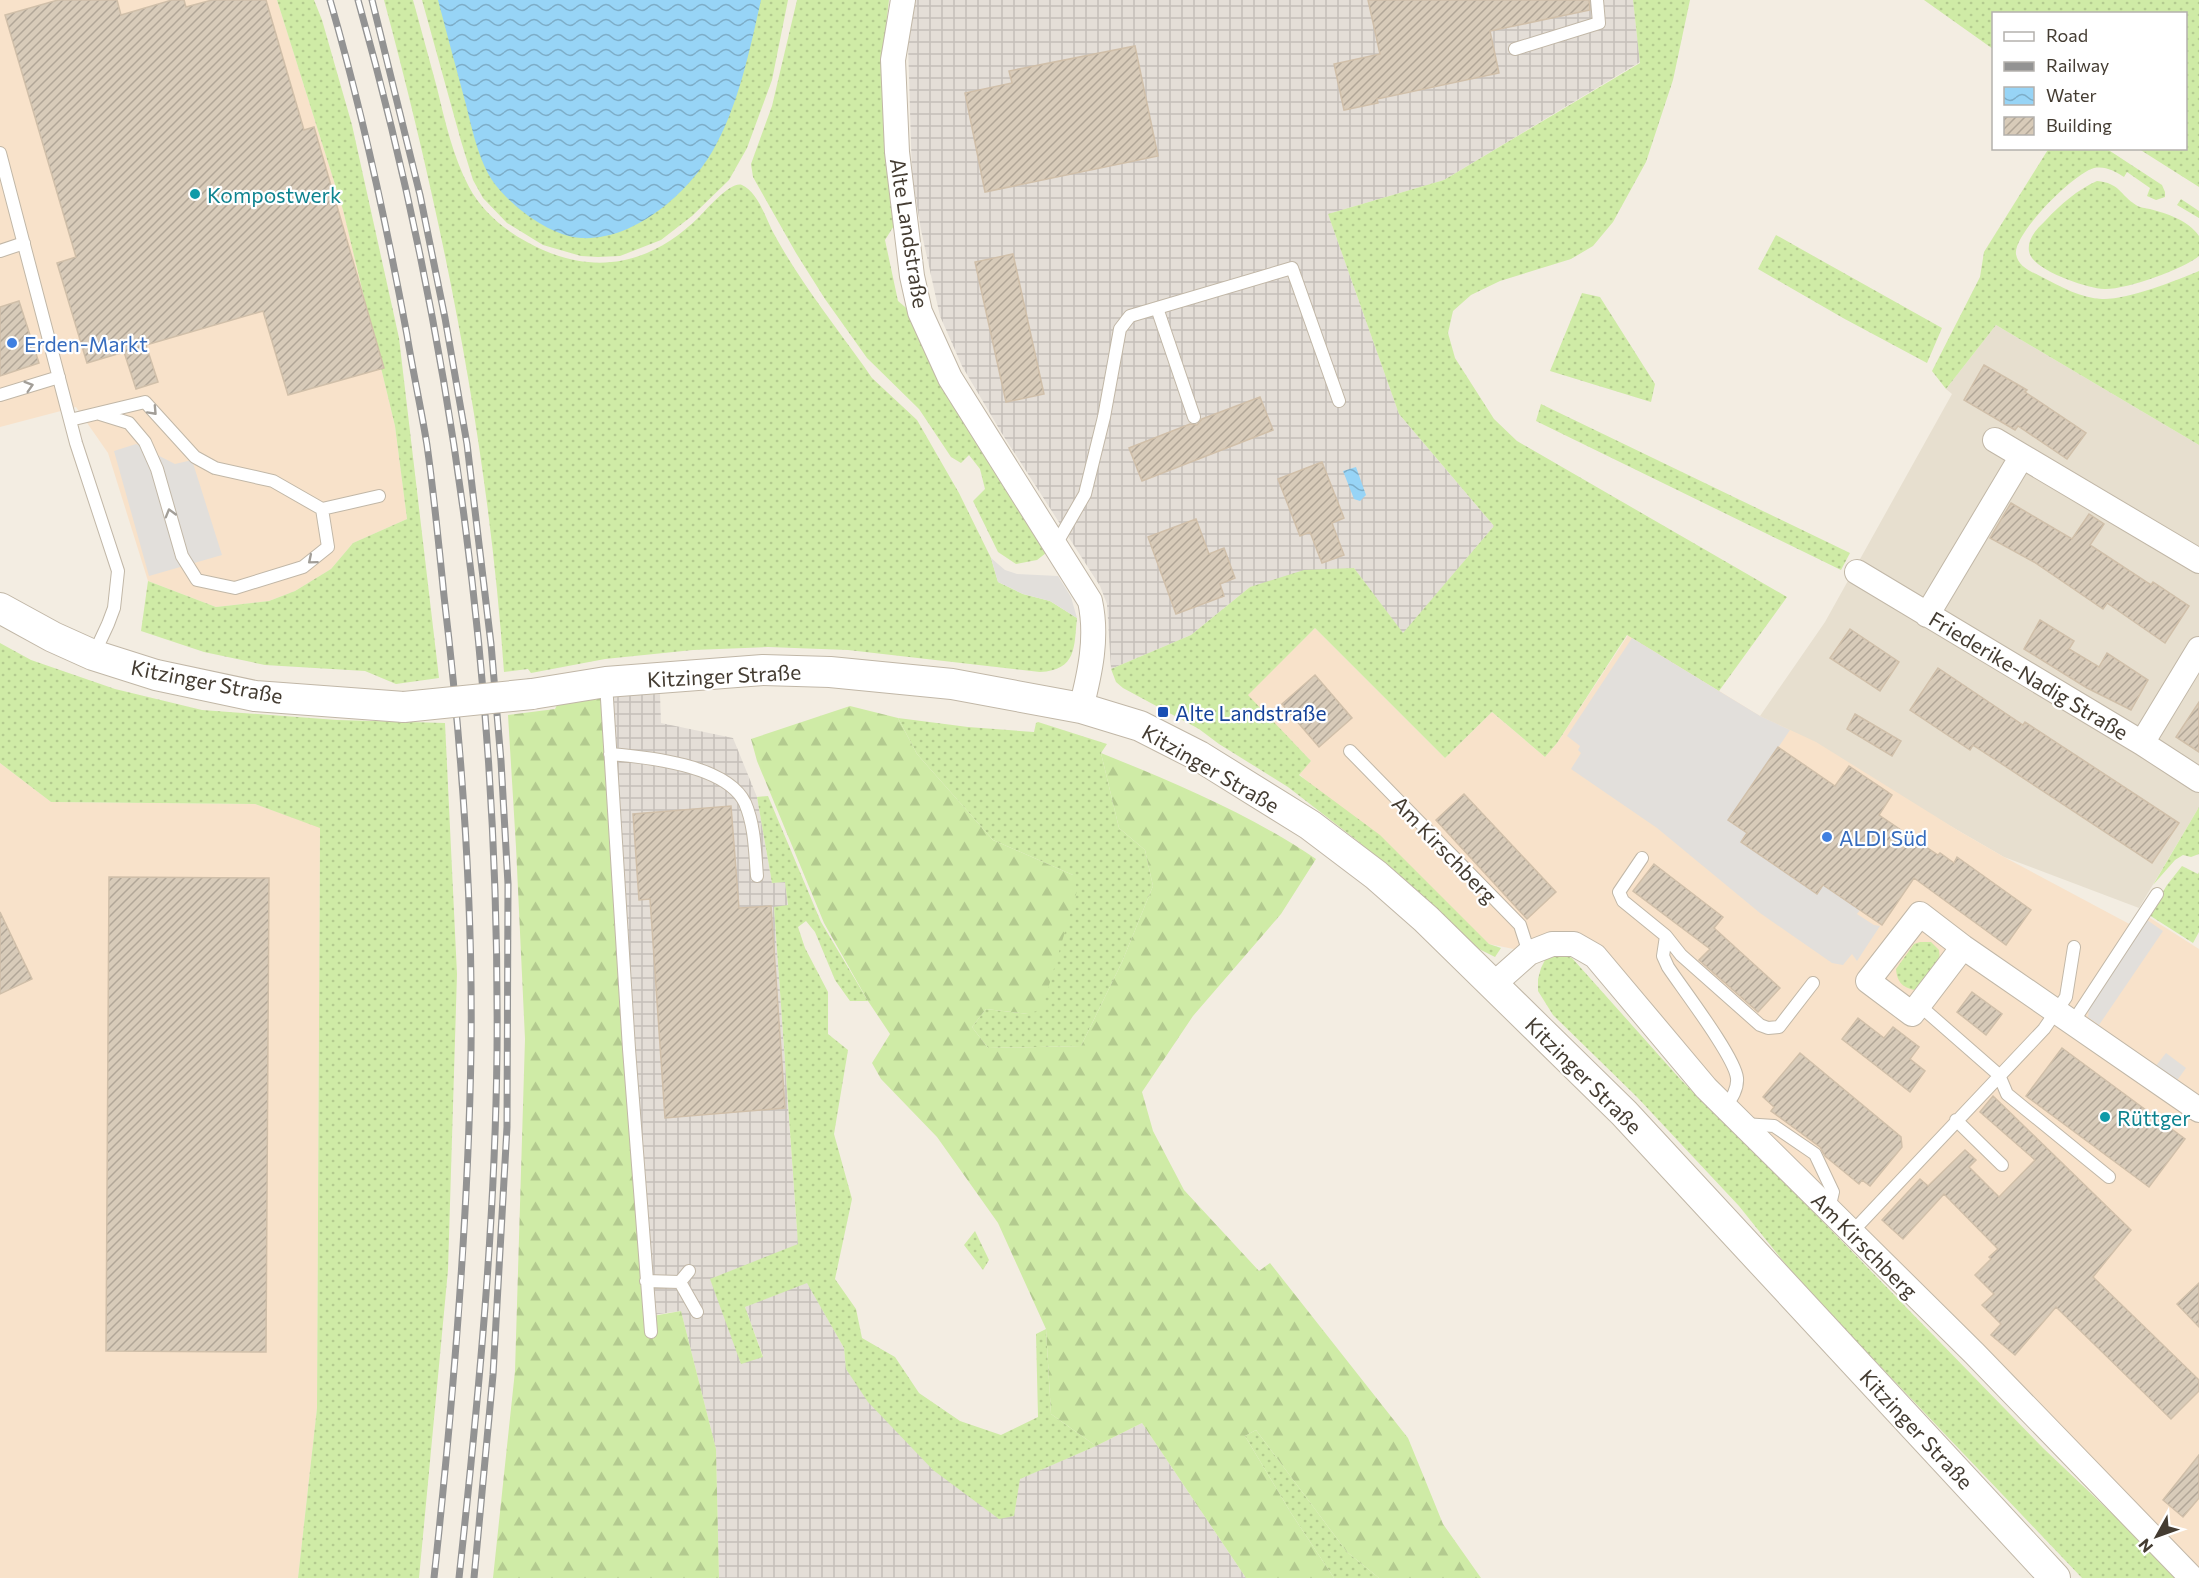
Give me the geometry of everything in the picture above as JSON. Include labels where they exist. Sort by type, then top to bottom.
[{"type":"street","name":"Alte Landstraße","points":[[903,0],[893,60],[897,152],[912,276],[920,312],[950,378],[1090,601],[1094,618],[1092,664],[1081,708]]},
{"type":"street","points":[[1995,440],[2199,561]]},
{"type":"street","points":[[1927,615],[2022,456]]},
{"type":"street","name":"Friederike-Nadig Straße","points":[[1857,572],[2142,742],[2199,780]]},
{"type":"street","name":"Kitzinger Straße","points":[[0,608],[53,637],[93,655],[156,675],[255,696],[404,707],[532,694],[606,682],[763,670],[830,672],[952,684],[1081,708],[1140,726],[1199,756],[1310,825],[1376,874],[1494,984],[1624,1113],[2055,1578]]},
{"type":"street","points":[[2142,742],[2199,649]]},
{"type":"street","points":[[1963,947],[1912,1014],[1868,981],[1920,914],[1963,947],[2199,1110]]},
{"type":"street","name":"Am Kirschberg","points":[[1494,984],[1529,953],[1552,944],[1574,944],[1595,956],[1706,1088],[1974,1353],[2192,1578]]},
{"type":"lane","points":[[1515,49],[1599,23],[1596,0]]},
{"type":"lane","points":[[0,153],[70,420],[118,571],[114,608],[93,655]]},
{"type":"lane","points":[[0,251],[24,243]]},
{"type":"lane","points":[[1055,546],[1085,494],[1104,417],[1120,329],[1130,316],[1292,267],[1338,401]]},
{"type":"lane","points":[[1157,308],[1194,417]]},
{"type":"lane","points":[[0,395],[59,377]]},
{"type":"lane","points":[[70,420],[145,402],[195,457],[215,468],[273,481],[322,509],[379,496]]},
{"type":"lane","points":[[100,414],[129,423],[145,442],[157,469],[182,556],[197,580],[236,588],[303,567],[328,547],[322,509]]},
{"type":"lane","points":[[606,682],[628,1049],[651,1332]]},
{"type":"lane","name":"Am Kirschberg","points":[[1350,752],[1520,925],[1529,953]]},
{"type":"lane","points":[[610,754],[656,758],[707,773],[731,786],[744,802],[754,836],[757,876]]},
{"type":"lane","points":[[1642,858],[1619,892],[1623,901],[1666,936],[1681,955],[1760,1025],[1768,1028],[1779,1026],[1813,983]]},
{"type":"lane","points":[[1852,1232],[2044,1029],[2065,1017],[2157,894]]},
{"type":"lane","points":[[1666,936],[1663,956],[1668,967],[1731,1060],[1735,1070],[1737,1079],[1733,1116]]},
{"type":"lane","points":[[2065,1017],[2074,947]]},
{"type":"lane","points":[[1919,1005],[1999,1075],[2007,1094],[2109,1177]]},
{"type":"lane","points":[[1956,1120],[2002,1165]]},
{"type":"lane","points":[[646,1281],[680,1281],[689,1271]]},
{"type":"lane","points":[[680,1281],[697,1312]]},
{"type":"shaded area","points":[[0,0],[277,0],[343,210],[395,426],[407,519],[353,543],[331,569],[295,591],[269,601],[216,607],[148,581],[108,453],[76,407],[0,427]]},
{"type":"shaded area","points":[[916,0],[1633,0],[1640,62],[1444,180],[1328,214],[1399,414],[1494,526],[1403,634],[1354,568],[1250,587],[1191,635],[1111,669],[1107,604],[1100,586],[1001,432],[962,366],[940,316],[912,176],[908,44]]},
{"type":"shaded area","points":[[1996,325],[2199,445],[2199,807],[2139,908],[2004,857],[1760,716],[1825,622],[1952,394],[1946,389]]},
{"type":"shaded area","points":[[136,444],[175,464],[192,460],[222,555],[149,576],[114,451]]},
{"type":"shaded area","points":[[991,558],[1005,570],[1017,574],[1058,576],[1071,597],[1077,618],[1050,601],[1023,594],[998,582]]},
{"type":"shaded area","points":[[1315,628],[1445,758],[1492,712],[1545,757],[1557,743],[1628,635],[1760,716],[1816,742],[2004,857],[2135,927],[2144,914],[2199,949],[2199,1578],[1574,951],[1528,952],[1489,944],[1299,774],[1311,761],[1247,695]]},
{"type":"shaded area","points":[[1632,638],[1760,716],[1790,730],[1729,820],[1747,833],[1741,842],[1817,894],[1823,885],[1860,910],[1857,914],[1874,925],[1880,926],[1857,961],[1852,954],[1843,965],[1832,963],[1760,913],[1657,828],[1571,769],[1581,753],[1578,750],[1580,746],[1567,736]]},
{"type":"shaded area","points":[[660,694],[661,723],[733,738],[757,797],[772,883],[785,882],[788,906],[774,908],[798,1245],[711,1279],[741,1363],[763,1356],[745,1307],[807,1282],[844,1348],[846,1369],[1014,1516],[1019,1479],[1096,1446],[1142,1423],[1246,1578],[719,1578],[716,1449],[681,1311],[652,1315],[610,695]]},
{"type":"shaded area","points":[[0,763],[51,802],[255,804],[320,827],[317,1408],[298,1578],[0,1578]]},
{"type":"shaded area","points":[[2147,920],[2163,931],[2099,1025],[2088,1017],[2089,1009]]},
{"type":"shaded area","points":[[2166,1053],[2186,1068],[2176,1082],[2155,1067]]},
{"type":"green space","points":[[277,0],[314,0],[322,20],[352,125],[399,338],[439,678],[396,684],[365,671],[265,665],[204,652],[141,631],[148,581],[216,607],[269,601],[295,591],[331,569],[353,543],[407,519],[395,426],[343,210]]},
{"type":"green space","points":[[384,0],[413,0],[450,139],[463,175],[474,196],[487,212],[527,242],[550,253],[573,260],[596,263],[639,256],[681,233],[732,187],[742,185],[748,188],[757,200],[794,268],[872,378],[917,420],[959,493],[991,558],[998,582],[1023,594],[1050,601],[1077,618],[1074,647],[1067,662],[1061,667],[1040,672],[848,650],[768,647],[693,650],[605,659],[531,673],[528,669],[504,672],[487,502],[460,333],[444,249]]},
{"type":"green space","points":[[422,0],[788,0],[772,80],[747,148],[729,180],[692,216],[661,240],[620,256],[598,257],[581,256],[543,245],[507,223],[483,198],[473,180]]},
{"type":"green space","points":[[797,0],[889,0],[885,35],[883,123],[897,221],[885,240],[898,301],[917,317],[1046,553],[1037,560],[1016,564],[998,552],[973,501],[985,489],[980,469],[969,455],[961,463],[951,457],[919,409],[867,358],[796,253],[753,177],[751,164],[772,106]]},
{"type":"green space","points":[[1633,0],[1690,0],[1673,80],[1646,162],[1613,222],[1593,246],[1571,259],[1500,281],[1471,295],[1453,311],[1448,333],[1455,358],[1494,419],[1517,441],[1787,597],[1719,691],[1627,635],[1557,743],[1545,757],[1492,712],[1445,758],[1315,628],[1248,695],[1311,761],[1299,775],[1380,835],[1489,944],[1501,948],[1495,957],[1477,948],[1359,842],[1288,787],[1199,729],[1123,688],[1116,682],[1111,669],[1191,635],[1250,587],[1304,570],[1354,568],[1403,633],[1494,526],[1399,414],[1328,214],[1444,180],[1640,63]]},
{"type":"green space","points":[[1924,0],[2199,0],[2199,187],[2141,150],[2187,150],[2187,12],[1992,12],[1992,48]]},
{"type":"green space","points":[[2048,150],[2109,150],[2162,185],[2165,197],[2156,200],[2147,196],[2150,188],[2127,172],[2124,177],[2102,168],[2094,168],[2085,172],[2060,192],[2034,219],[2024,233],[2016,254],[2017,259],[2026,269],[2086,297],[2102,299],[2137,293],[2199,271],[2199,445],[1996,325],[1946,389],[1932,371],[1980,277],[1984,252]]},
{"type":"green space","points":[[2097,181],[2111,184],[2138,206],[2171,216],[2189,226],[2199,236],[2199,256],[2181,267],[2154,278],[2104,289],[2073,282],[2039,265],[2029,251],[2034,234],[2063,203]]},
{"type":"green space","points":[[2181,199],[2199,211],[2199,218],[2177,205]]},
{"type":"green space","points":[[1776,235],[1942,328],[1927,363],[1758,269]]},
{"type":"green space","points":[[1582,293],[1600,297],[1655,384],[1651,402],[1550,371]]},
{"type":"green space","points":[[1541,404],[1850,553],[1841,570],[1536,421]]},
{"type":"green space","points":[[0,643],[31,660],[115,689],[202,710],[337,720],[445,723],[457,974],[448,1270],[419,1578],[298,1578],[317,1408],[320,828],[255,804],[51,802],[0,763]]},
{"type":"green space","points":[[603,696],[647,1317],[681,1311],[716,1449],[719,1578],[493,1578],[515,1371],[525,1039],[508,715],[555,709],[558,703]]},
{"type":"green space","points":[[850,706],[898,718],[917,754],[993,840],[1073,875],[1077,891],[1042,1009],[1028,1014],[986,1009],[972,1027],[988,1048],[1081,1046],[1122,962],[1153,886],[1145,850],[1119,828],[1101,753],[1238,814],[1316,859],[1281,914],[1193,1016],[1142,1092],[1153,1131],[1184,1190],[1259,1271],[1270,1263],[1408,1438],[1443,1524],[1481,1578],[1379,1578],[1347,1552],[1256,1430],[1245,1436],[1291,1513],[1334,1578],[1246,1578],[1142,1423],[1096,1446],[1051,1414],[1046,1329],[998,1223],[937,1137],[881,1079],[872,1063],[890,1034],[868,1001],[824,923],[757,761],[751,739]]},
{"type":"green space","points":[[898,718],[1034,732],[1038,722],[1107,744],[1101,753],[1119,828],[1145,850],[1153,886],[1122,962],[1081,1046],[988,1048],[972,1027],[986,1009],[1028,1014],[1073,875],[993,840],[917,754]]},
{"type":"green space","points":[[768,796],[821,922],[868,1001],[850,1001],[835,980],[815,932],[806,921],[798,927],[805,948],[828,992],[828,1034],[848,1050],[834,1134],[852,1199],[835,1279],[856,1309],[862,1338],[895,1357],[919,1393],[960,1421],[1001,1435],[1038,1417],[1036,1334],[1046,1329],[1051,1414],[1096,1446],[1020,1479],[1014,1516],[999,1519],[933,1470],[868,1402],[846,1369],[844,1348],[807,1283],[745,1307],[763,1357],[741,1364],[710,1279],[798,1244],[774,907],[788,905],[785,882],[772,883],[757,797]]},
{"type":"green space","points":[[2199,807],[2199,854],[2191,857],[2183,855],[2175,860],[2153,885]]},
{"type":"green space","points":[[2182,866],[2198,874],[2199,872],[2199,932],[2193,943],[2149,915],[2167,885]]},
{"type":"green space","points":[[1931,942],[1939,950],[1940,961],[1923,985],[1914,990],[1901,983],[1896,969],[1914,944]]},
{"type":"green space","points":[[1561,954],[1572,958],[1681,1080],[1794,1192],[2043,1448],[2180,1578],[2082,1578],[1799,1281],[1739,1206],[1637,1097],[1553,1015],[1538,991],[1538,979],[1545,960],[1553,955]]},
{"type":"green space","points":[[975,1231],[989,1260],[983,1270],[964,1245]]},
{"type":"green space","points":[[1256,1430],[1347,1552],[1379,1578],[1334,1578],[1291,1513],[1245,1436]]},
{"type":"water","points":[[438,0],[761,0],[748,58],[729,117],[712,152],[701,168],[674,198],[639,223],[620,232],[601,237],[581,238],[557,232],[533,219],[502,192],[488,174],[476,144]]},
{"type":"water","points":[[1356,467],[1366,495],[1360,501],[1354,499],[1343,471]]},
{"type":"building","name":"Kompostwerk","points":[[58,0],[117,0],[121,15],[172,0],[184,0],[186,7],[212,0],[266,0],[304,130],[314,127],[384,368],[288,395],[263,311],[146,345],[158,382],[136,389],[124,352],[87,363],[57,263],[76,257],[5,15]]},
{"type":"building","points":[[1368,0],[1589,0],[1590,10],[1490,31],[1499,73],[1377,99],[1378,103],[1344,110],[1334,64],[1380,54]]},
{"type":"building","points":[[1135,46],[1158,156],[985,192],[965,93],[1012,83],[1009,71]]},
{"type":"building","points":[[1013,254],[1044,394],[1006,402],[975,262]]},
{"type":"building","points":[[19,301],[39,363],[0,376],[0,307]]},
{"type":"building","points":[[1984,365],[2027,390],[2025,392],[2086,433],[2067,459],[2018,426],[2015,430],[1964,400]]},
{"type":"building","points":[[1260,397],[1273,430],[1142,481],[1129,448],[1190,424],[1197,425],[1202,419]]},
{"type":"building","points":[[1322,462],[1344,518],[1332,523],[1344,555],[1322,563],[1310,532],[1300,536],[1278,479]]},
{"type":"building","points":[[2011,503],[2072,539],[2089,514],[2104,524],[2090,545],[2151,585],[2153,582],[2189,606],[2165,643],[2107,603],[2103,609],[2034,562],[1990,538]]},
{"type":"building","points":[[1196,519],[1209,554],[1224,548],[1235,578],[1220,584],[1224,596],[1176,614],[1148,537]]},
{"type":"building","points":[[2040,620],[2074,641],[2069,649],[2099,667],[2107,653],[2148,680],[2131,710],[2087,688],[2024,649]]},
{"type":"building","points":[[1850,629],[1899,662],[1880,691],[1830,658]]},
{"type":"building","points":[[1938,668],[2023,725],[2025,722],[2179,823],[2152,863],[1973,745],[1970,750],[1910,710]]},
{"type":"building","points":[[1315,675],[1352,718],[1319,747],[1282,704]]},
{"type":"building","points":[[2199,702],[2199,752],[2176,737]]},
{"type":"building","points":[[1855,714],[1901,741],[1892,756],[1847,729]]},
{"type":"building","name":"ALDI Süd","points":[[1778,747],[1835,786],[1849,766],[1892,795],[1879,815],[1938,855],[1940,853],[1954,863],[1957,857],[2031,910],[2006,945],[1914,878],[1882,925],[1823,885],[1817,894],[1741,842],[1747,833],[1728,820]]},
{"type":"building","points":[[1464,794],[1556,892],[1527,919],[1436,820]]},
{"type":"building","points":[[731,806],[739,908],[771,906],[785,1108],[665,1118],[650,899],[639,900],[633,814]]},
{"type":"building","points":[[1654,864],[1723,917],[1714,928],[1780,988],[1758,1012],[1699,960],[1710,949],[1633,891]]},
{"type":"building","points":[[109,877],[269,878],[266,1352],[106,1351]]},
{"type":"building","points":[[0,912],[32,979],[0,994]]},
{"type":"building","points":[[1972,992],[2002,1014],[1986,1035],[1957,1012]]},
{"type":"building","points":[[1858,1018],[1884,1038],[1893,1027],[1919,1047],[1910,1059],[1925,1071],[1910,1092],[1842,1039]]},
{"type":"building","name":"Rüttger","points":[[2062,1048],[2185,1139],[2149,1187],[2026,1096]]},
{"type":"building","points":[[1800,1053],[1901,1137],[1902,1147],[1870,1186],[1862,1180],[1859,1184],[1825,1156],[1820,1147],[1771,1111],[1774,1107],[1763,1097]]},
{"type":"building","points":[[1993,1096],[2131,1230],[2093,1277],[2199,1380],[2199,1391],[2171,1419],[2056,1307],[2015,1355],[1991,1335],[2001,1324],[1982,1305],[1994,1294],[1975,1275],[1998,1249],[1944,1194],[1903,1239],[1882,1220],[1920,1179],[1928,1186],[1965,1150],[1976,1160],[1969,1167],[1999,1197],[2035,1160],[1980,1112]]},
{"type":"building","points":[[2199,1283],[2199,1327],[2177,1304]]},
{"type":"building","points":[[2199,1455],[2199,1498],[2183,1517],[2163,1500]]},
{"type":"railway","points":[[330,0],[353,83],[382,208],[427,445],[450,653],[465,824],[471,994],[467,1183],[453,1381],[434,1578]]},
{"type":"railway","points":[[358,0],[392,128],[421,258],[445,389],[465,521],[480,653],[490,786],[496,919],[496,1118],[484,1315],[459,1578]]},
{"type":"railway","points":[[372,0],[420,195],[467,444],[491,644],[501,761],[508,884],[507,1127],[493,1375],[474,1578]]},
{"type":"place","name":"Kompostwerk","points":[[195,194]]},
{"type":"place","name":"Erden-Markt","points":[[12,343]]},
{"type":"place","name":"Alte Landstraße","points":[[1163,712]]},
{"type":"place","name":"ALDI Süd","points":[[1827,837]]},
{"type":"place","name":"Rüttger","points":[[2105,1117]]}]
